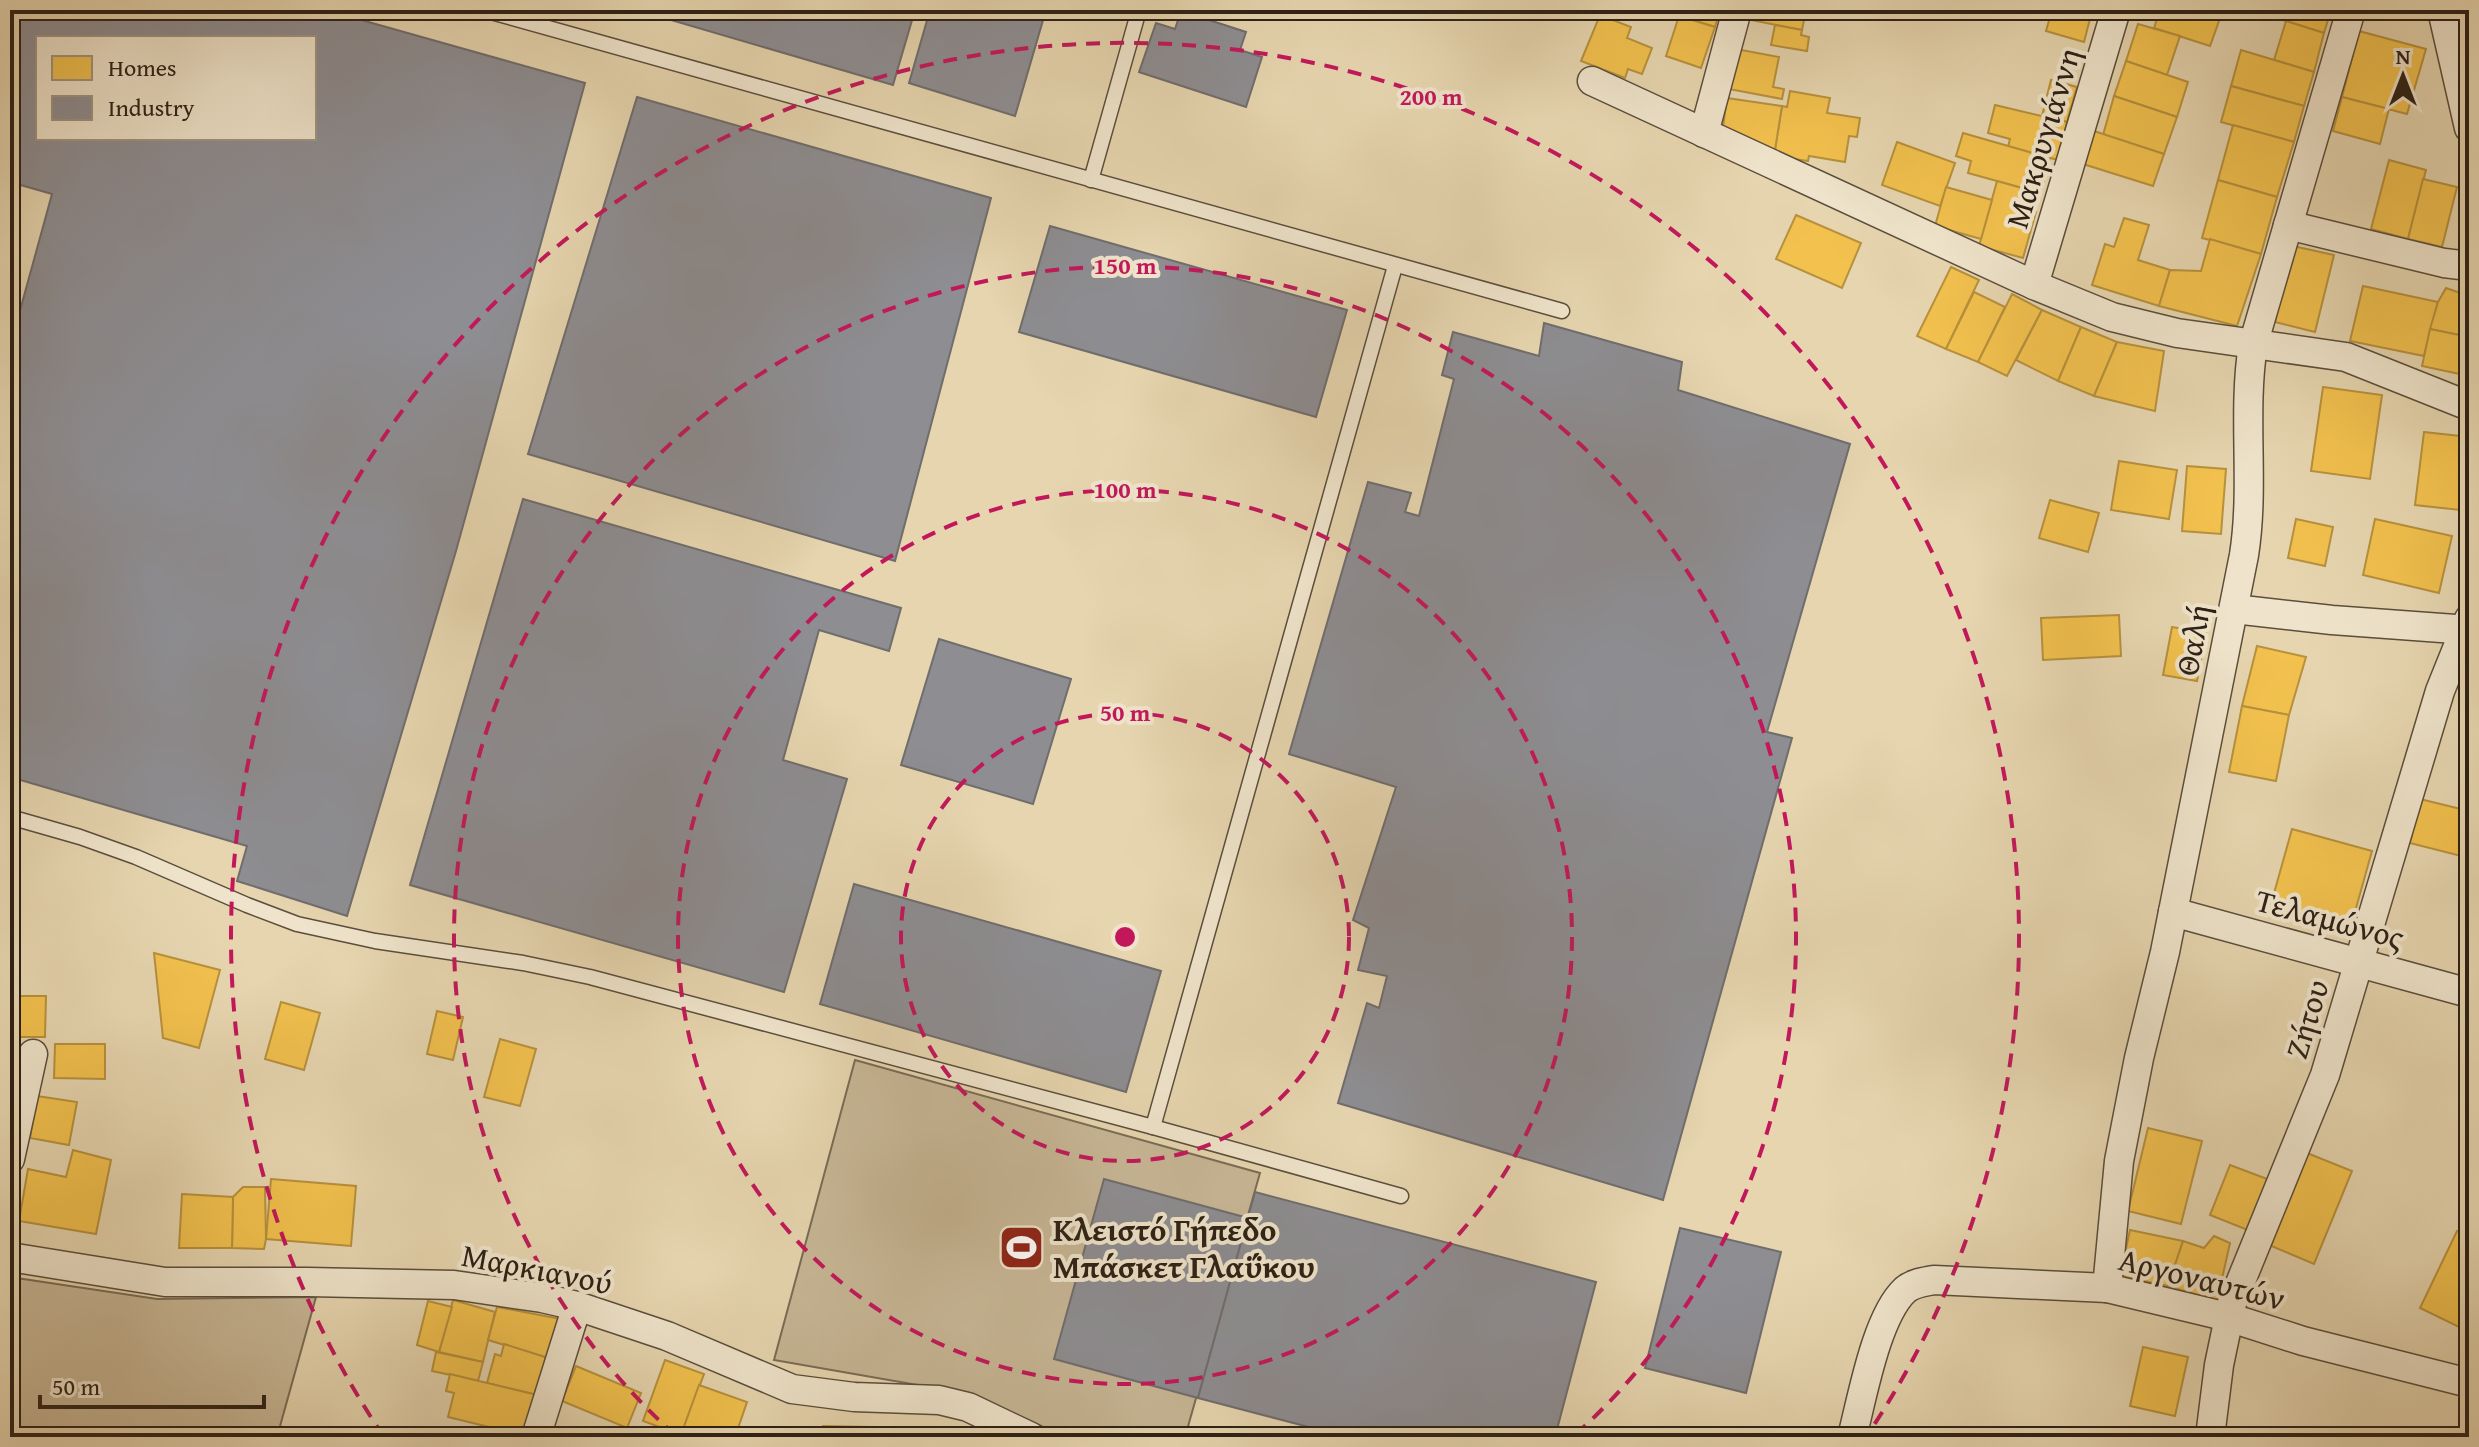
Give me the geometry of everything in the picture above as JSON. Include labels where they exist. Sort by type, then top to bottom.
[{"type":"street","points":[[1704,133],[1737,10]]},
{"type":"street","name":"Μακρυγιάννη","points":[[2034,285],[2116,10]]},
{"type":"street","name":"Θαλή","points":[[2107,1288],[2119,1161],[2173,912],[2246,542],[2247,396],[2253,345],[2351,10]]},
{"type":"street","points":[[2442,10],[2469,128]]},
{"type":"street","points":[[1592,81],[2034,285],[2135,324],[2253,345],[2346,357],[2469,406]]},
{"type":"street","points":[[2288,225],[2444,263],[2469,266]]},
{"type":"street","points":[[2234,609],[2332,620],[2468,626]]},
{"type":"street","name":"Ζήτου","points":[[2210,1437],[2228,1317],[2325,1075],[2440,691],[2468,626]]},
{"type":"street","name":"Τελαμώνος","points":[[2173,912],[2469,993]]},
{"type":"street","points":[[10,1159],[33,1054]]},
{"type":"street","name":"Μαρκιανού","points":[[10,1257],[165,1282],[454,1285],[542,1298],[577,1306],[667,1336],[792,1389],[854,1397],[939,1400],[968,1407],[1028,1436]]},
{"type":"street","name":"Αργοναυτών","points":[[1852,1437],[1876,1345],[1891,1309],[1912,1285],[1934,1280],[2107,1288],[2228,1317],[2303,1341],[2469,1383]]},
{"type":"street","points":[[536,1437],[577,1306]]},
{"type":"lane","points":[[484,10],[1562,311]]},
{"type":"lane","points":[[1091,180],[1139,10]]},
{"type":"lane","points":[[1153,1127],[1395,266]]},
{"type":"lane","points":[[10,817],[136,857],[297,924],[375,941],[523,963],[590,977],[1401,1196]]},
{"type":"shaded area","name":"Κλειστό Γήπεδο Μπάσκετ Γλαΰκου","points":[[855,1060],[1260,1173],[1185,1437],[1070,1437],[946,1390],[774,1360]]},
{"type":"shaded area","points":[[10,1277],[157,1299],[316,1297],[277,1437],[10,1437]]},
{"type":"building: Homes","points":[[1674,10],[1720,10],[1715,27],[1673,14]]},
{"type":"building: Homes","points":[[1753,10],[1806,10],[1802,30],[1751,20]]},
{"type":"building: Homes","points":[[2052,10],[2073,10],[2091,15],[2084,42],[2046,31]]},
{"type":"building: Homes","points":[[2160,10],[2223,10],[2210,46],[2154,28]]},
{"type":"building: Homes","points":[[2260,10],[2331,10],[2324,33],[2260,13]]},
{"type":"building: Homes","points":[[1600,15],[1631,27],[1627,38],[1652,48],[1642,74],[1628,69],[1625,78],[1581,61]]},
{"type":"building: Homes","points":[[1679,16],[1715,27],[1701,68],[1666,56]]},
{"type":"building: Homes","points":[[2286,21],[2324,33],[2314,72],[2274,60]]},
{"type":"building: Homes","points":[[2138,24],[2180,36],[2167,75],[2126,61]]},
{"type":"building: Homes","points":[[1775,25],[1802,30],[1801,35],[1809,37],[1807,51],[1771,45]]},
{"type":"building: Homes","points":[[2359,31],[2426,49],[2407,114],[2342,97]]},
{"type":"building: Homes","points":[[1736,49],[1779,57],[1773,87],[1784,89],[1782,99],[1729,89]]},
{"type":"building: Homes","points":[[2241,50],[2314,72],[2304,106],[2231,86]]},
{"type":"building: Homes","points":[[2126,61],[2188,82],[2177,117],[2114,96]]},
{"type":"building: Homes","points":[[2051,80],[2077,87],[2067,122],[2042,116]]},
{"type":"building: Homes","points":[[2231,86],[2304,106],[2294,142],[2221,122]]},
{"type":"building: Homes","points":[[1790,91],[1830,98],[1827,113],[1860,118],[1857,137],[1849,136],[1845,162],[1809,156],[1808,161],[1774,156],[1782,106],[1787,107]]},
{"type":"building: Homes","points":[[2114,96],[2177,117],[2164,154],[2103,135]]},
{"type":"building: Homes","points":[[2342,97],[2389,109],[2380,144],[2333,131]]},
{"type":"building: Homes","points":[[1727,98],[1782,106],[1774,156],[1722,134]]},
{"type":"building: Homes","points":[[1995,105],[2067,122],[2058,160],[2008,147],[2010,139],[1988,133]]},
{"type":"building: Homes","points":[[2233,125],[2294,142],[2277,197],[2218,180]]},
{"type":"building: Homes","points":[[2094,131],[2164,154],[2153,186],[2083,164]]},
{"type":"building: Homes","points":[[1963,133],[2050,158],[2040,193],[1968,173],[1971,161],[1956,156]]},
{"type":"building: Homes","points":[[1897,142],[1955,163],[1940,206],[1882,185]]},
{"type":"building: Homes","points":[[2389,160],[2426,170],[2408,239],[2371,229]]},
{"type":"building: Homes","points":[[2423,179],[2457,187],[2442,247],[2408,239]]},
{"type":"building: Homes","points":[[2218,180],[2277,197],[2261,254],[2202,238]]},
{"type":"building: Homes","points":[[1997,181],[2029,190],[2024,209],[2036,212],[2023,258],[1979,246]]},
{"type":"building: Homes","points":[[1946,187],[1992,200],[1981,239],[1935,226]]},
{"type":"building: Homes","points":[[1796,215],[1861,243],[1842,288],[1776,259]]},
{"type":"building: Homes","points":[[2124,218],[2149,225],[2138,260],[2170,270],[2159,306],[2092,285],[2105,244],[2114,247]]},
{"type":"building: Homes","points":[[2210,239],[2261,254],[2237,326],[2159,306],[2170,270],[2201,271]]},
{"type":"building: Homes","points":[[2293,246],[2334,255],[2315,332],[2275,322]]},
{"type":"building: Homes","points":[[1951,267],[1979,280],[1946,349],[1917,336]]},
{"type":"building: Homes","points":[[2363,286],[2438,302],[2424,356],[2350,341]]},
{"type":"building: Homes","points":[[2446,288],[2469,296],[2469,337],[2430,329]]},
{"type":"building: Homes","points":[[1974,292],[2005,307],[1978,362],[1946,349]]},
{"type":"building: Homes","points":[[2012,294],[2042,310],[2007,376],[1978,362]]},
{"type":"building: Homes","points":[[2042,310],[2081,327],[2058,381],[2016,360]]},
{"type":"building: Homes","points":[[2081,327],[2117,342],[2094,396],[2058,381]]},
{"type":"building: Homes","points":[[2430,329],[2469,337],[2469,376],[2422,366]]},
{"type":"building: Homes","points":[[2117,342],[2164,351],[2155,411],[2094,396]]},
{"type":"building: Homes","points":[[2323,387],[2382,395],[2370,479],[2311,471]]},
{"type":"building: Homes","points":[[2424,432],[2469,437],[2469,511],[2415,505]]},
{"type":"building: Homes","points":[[2119,461],[2177,470],[2169,519],[2111,510]]},
{"type":"building: Homes","points":[[2187,466],[2226,469],[2221,534],[2182,531]]},
{"type":"building: Homes","points":[[2050,500],[2099,513],[2088,552],[2039,538]]},
{"type":"building: Homes","points":[[2296,519],[2333,527],[2325,566],[2288,558]]},
{"type":"building: Homes","points":[[2375,519],[2452,536],[2439,593],[2363,575]]},
{"type":"building: Homes","points":[[2119,615],[2121,656],[2043,660],[2041,618]]},
{"type":"building: Homes","points":[[2172,627],[2206,633],[2197,681],[2163,675]]},
{"type":"building: Homes","points":[[2257,646],[2306,657],[2289,715],[2242,706]]},
{"type":"building: Homes","points":[[2242,706],[2289,715],[2276,781],[2229,772]]},
{"type":"building: Homes","points":[[2420,799],[2469,811],[2469,858],[2410,843]]},
{"type":"building: Homes","points":[[2292,829],[2372,851],[2351,926],[2271,904]]},
{"type":"building: Homes","points":[[2466,915],[2469,915],[2469,953],[2462,952]]},
{"type":"building: Homes","points":[[154,953],[220,970],[199,1048],[163,1038]]},
{"type":"building: Homes","points":[[10,996],[46,996],[45,1037],[10,1037]]},
{"type":"building: Homes","points":[[281,1002],[320,1013],[304,1070],[265,1059]]},
{"type":"building: Homes","points":[[437,1011],[463,1017],[453,1060],[427,1054]]},
{"type":"building: Homes","points":[[500,1039],[536,1049],[520,1106],[484,1097]]},
{"type":"building: Homes","points":[[55,1044],[105,1044],[105,1079],[54,1078]]},
{"type":"building: Homes","points":[[37,1096],[77,1102],[69,1145],[30,1138]]},
{"type":"building: Homes","points":[[2148,1128],[2202,1141],[2181,1224],[2128,1211]]},
{"type":"building: Homes","points":[[73,1150],[111,1160],[96,1234],[19,1221],[28,1169],[66,1177]]},
{"type":"building: Homes","points":[[2307,1153],[2352,1171],[2314,1264],[2269,1245]]},
{"type":"building: Homes","points":[[2230,1165],[2270,1180],[2250,1231],[2210,1215]]},
{"type":"building: Homes","points":[[271,1179],[356,1186],[351,1246],[266,1239]]},
{"type":"building: Homes","points":[[243,1187],[265,1187],[264,1249],[232,1248],[233,1197]]},
{"type":"building: Homes","points":[[182,1194],[233,1197],[232,1248],[179,1248]]},
{"type":"building: Homes","points":[[2130,1230],[2183,1241],[2168,1286],[2120,1276]]},
{"type":"building: Homes","points":[[2457,1231],[2469,1236],[2469,1312],[2461,1328],[2420,1308]]},
{"type":"building: Homes","points":[[2214,1236],[2230,1243],[2217,1301],[2168,1286],[2183,1241],[2204,1248]]},
{"type":"building: Homes","points":[[453,1300],[495,1312],[483,1362],[439,1352]]},
{"type":"building: Homes","points":[[428,1301],[452,1307],[439,1352],[417,1345]]},
{"type":"building: Homes","points":[[497,1307],[561,1319],[548,1358],[488,1340]]},
{"type":"building: Homes","points":[[504,1344],[548,1358],[537,1395],[487,1383],[495,1354],[501,1356]]},
{"type":"building: Homes","points":[[2143,1347],[2188,1357],[2175,1416],[2130,1406]]},
{"type":"building: Homes","points":[[436,1352],[483,1362],[478,1381],[432,1371]]},
{"type":"building: Homes","points":[[665,1360],[704,1374],[681,1435],[643,1421]]},
{"type":"building: Homes","points":[[576,1366],[641,1393],[627,1428],[562,1401]]},
{"type":"building: Homes","points":[[450,1374],[537,1395],[526,1436],[448,1417],[454,1393],[446,1391]]},
{"type":"building: Homes","points":[[699,1385],[747,1402],[735,1437],[681,1435]]},
{"type":"building: Homes","points":[[823,1426],[870,1427],[869,1437],[822,1437]]},
{"type":"building: Industry","points":[[10,10],[326,10],[585,83],[456,551],[347,916],[237,881],[247,846],[10,777],[10,763],[16,743],[10,741],[10,347],[52,194],[10,182]]},
{"type":"building: Industry","points":[[637,10],[915,10],[893,85]]},
{"type":"building: Industry","points":[[930,10],[1046,10],[1015,116],[909,83]]},
{"type":"building: Industry","points":[[1181,11],[1246,32],[1240,50],[1262,57],[1246,107],[1139,72],[1156,23],[1175,29]]},
{"type":"building: Industry","points":[[637,97],[991,198],[895,561],[528,454]]},
{"type":"building: Industry","points":[[1050,226],[1347,310],[1316,417],[1019,332]]},
{"type":"building: Industry","points":[[1544,323],[1682,362],[1678,390],[1850,444],[1767,732],[1792,738],[1663,1200],[1338,1103],[1367,1003],[1379,1008],[1387,976],[1358,970],[1369,928],[1353,920],[1396,787],[1289,754],[1368,482],[1411,493],[1405,512],[1419,516],[1454,379],[1442,375],[1453,332],[1539,356]]},
{"type":"building: Industry","points":[[523,499],[901,608],[889,651],[819,630],[783,760],[847,779],[784,992],[410,885]]},
{"type":"building: Industry","points":[[939,639],[1071,679],[1033,804],[901,765]]},
{"type":"building: Industry","points":[[854,884],[1161,971],[1126,1092],[820,1004]]},
{"type":"building: Industry","points":[[1104,1179],[1248,1218],[1198,1398],[1054,1359]]},
{"type":"building: Industry","points":[[1255,1192],[1596,1282],[1555,1437],[1347,1437],[1198,1398]]},
{"type":"building: Industry","points":[[1680,1228],[1781,1252],[1746,1393],[1645,1368]]},
{"type":"place","name":"Κλειστό Γήπεδο Μπάσκετ Γλαΰκου","points":[[1022,1248]]}]
